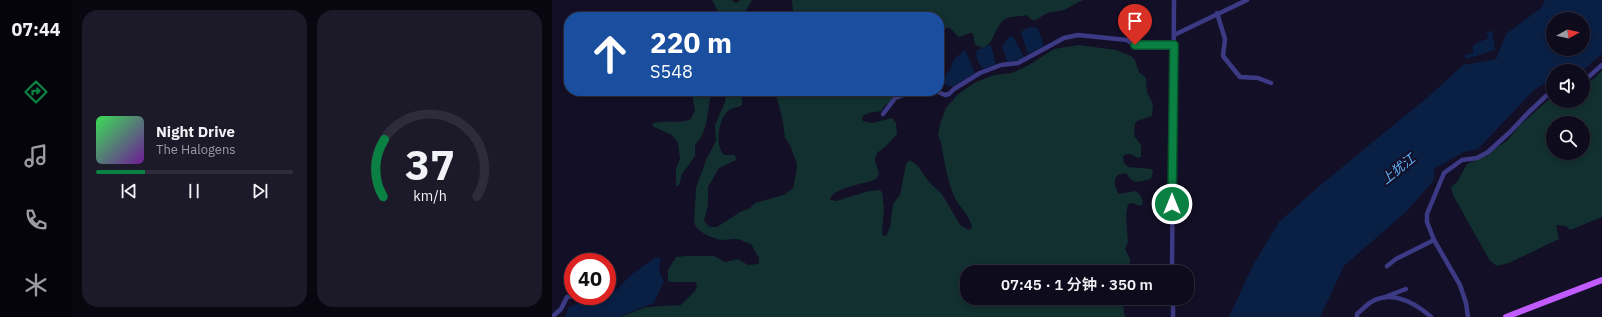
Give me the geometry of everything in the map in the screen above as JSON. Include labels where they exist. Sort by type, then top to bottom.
[{"type":"main road","points":[[1506,317],[1602,280]]},
{"type":"street","points":[[1172,265],[1174,0]]},
{"type":"street","points":[[1174,35],[1246,0]]},
{"type":"street","points":[[1218,13],[1225,38],[1223,56],[1227,62],[1232,64],[1240,76],[1258,78],[1271,82]]},
{"type":"street","points":[[944,95],[949,94],[954,89],[980,73],[1001,66],[1018,63],[1064,38],[1078,35],[1128,40],[1135,45],[1174,45]]},
{"type":"street","points":[[1590,76],[1602,65]]},
{"type":"street","points":[[883,114],[896,98],[902,96]]},
{"type":"street","points":[[1468,317],[1466,303],[1460,286],[1434,240],[1427,214],[1444,173],[1462,160],[1477,158],[1488,152],[1546,96]]},
{"type":"street","points":[[1387,266],[1396,259],[1434,240]]},
{"type":"street","points":[[1357,317],[1357,314],[1370,302],[1406,289]]},
{"type":"street","points":[[1382,297],[1395,298],[1410,302],[1431,317]]},
{"type":"street","points":[[552,317],[561,309],[564,303]]},
{"type":"street","points":[[1173,305],[1174,317]]},
{"type":"green space","points":[[712,0],[731,0],[736,3],[741,0],[752,0],[745,12],[718,12]]},
{"type":"green space","points":[[792,0],[1083,0],[1064,10],[1047,13],[1036,20],[1032,20],[1026,15],[1006,19],[998,27],[990,43],[983,48],[975,45],[973,33],[959,37],[950,28],[946,28],[944,31],[944,12],[792,12]]},
{"type":"green space","points":[[1079,45],[1116,50],[1131,56],[1135,60],[1139,72],[1146,78],[1147,92],[1153,104],[1152,116],[1135,123],[1134,136],[1141,145],[1141,157],[1138,158],[1129,154],[1123,156],[1124,163],[1128,167],[1152,169],[1153,173],[1151,179],[1143,181],[1134,181],[1127,174],[1119,175],[1115,180],[1115,187],[1119,194],[1136,191],[1141,197],[1143,204],[1139,206],[1133,203],[1128,204],[1126,216],[1128,242],[1125,249],[1130,259],[1130,265],[960,265],[960,305],[1123,305],[1125,317],[620,317],[647,307],[681,305],[695,291],[697,286],[696,282],[668,281],[668,270],[676,257],[714,256],[725,262],[738,259],[748,265],[759,264],[759,258],[751,244],[738,239],[723,240],[710,237],[702,233],[694,223],[696,188],[706,160],[716,141],[715,125],[725,102],[726,96],[742,96],[742,105],[733,108],[725,115],[720,126],[719,133],[719,146],[721,151],[724,155],[735,155],[736,160],[719,168],[708,187],[708,205],[704,221],[710,227],[717,227],[740,212],[750,208],[755,203],[784,195],[793,188],[797,168],[796,161],[790,145],[785,138],[783,122],[777,98],[775,96],[907,96],[885,105],[881,111],[868,113],[862,118],[863,121],[873,123],[892,118],[896,123],[897,134],[877,153],[875,160],[879,174],[876,179],[843,189],[832,196],[830,200],[836,201],[869,191],[880,190],[882,192],[884,208],[882,235],[886,236],[890,227],[893,204],[900,195],[906,164],[910,160],[918,166],[929,182],[942,194],[960,225],[969,230],[972,228],[971,223],[954,196],[946,169],[941,142],[938,135],[940,124],[946,108],[958,94],[976,82],[994,75],[1012,73],[1029,65],[1054,49]]},
{"type":"green space","points":[[1602,70],[1602,217],[1570,230],[1566,226],[1556,225],[1559,239],[1509,263],[1497,266],[1490,261],[1453,195],[1451,187],[1457,182],[1467,164],[1479,159],[1508,140],[1519,126],[1546,102],[1546,108],[1590,108],[1590,81],[1595,78]]},
{"type":"green space","points":[[692,96],[711,96],[707,120],[703,133],[695,145],[695,156],[682,174],[679,185],[676,186],[676,169],[680,159],[678,143],[672,135],[654,127],[652,124],[659,122],[686,121],[691,119],[695,110]]},
{"type":"water","name":"上犹江","points":[[1545,0],[1602,0],[1602,54],[1590,64],[1546,64],[1546,83],[1533,91],[1478,149],[1464,152],[1434,169],[1434,180],[1407,211],[1344,266],[1320,317],[1229,317],[1253,265],[1279,222],[1318,187],[1429,96],[1463,65],[1496,59],[1506,34],[1541,8]]},
{"type":"water","points":[[1031,27],[1038,28],[1044,46],[1028,54],[1021,33],[1024,29]]},
{"type":"water","points":[[1492,30],[1495,50],[1466,59],[1464,55],[1473,53],[1473,45],[1488,38],[1487,33]]},
{"type":"water","points":[[1013,36],[1024,57],[1020,60],[1007,62],[1002,46],[1009,37]]},
{"type":"water","points":[[991,45],[996,65],[983,69],[977,60],[977,50]]},
{"type":"water","points":[[964,51],[966,52],[975,73],[954,86],[948,86],[944,83],[944,79],[946,74],[951,69],[955,58]]},
{"type":"water","points":[[656,257],[661,259],[660,270],[664,281],[654,303],[618,317],[565,317],[569,307],[575,305],[616,305],[616,290],[632,274]]},
{"type":"route","points":[[1135,45],[1174,45],[1172,204]]}]
